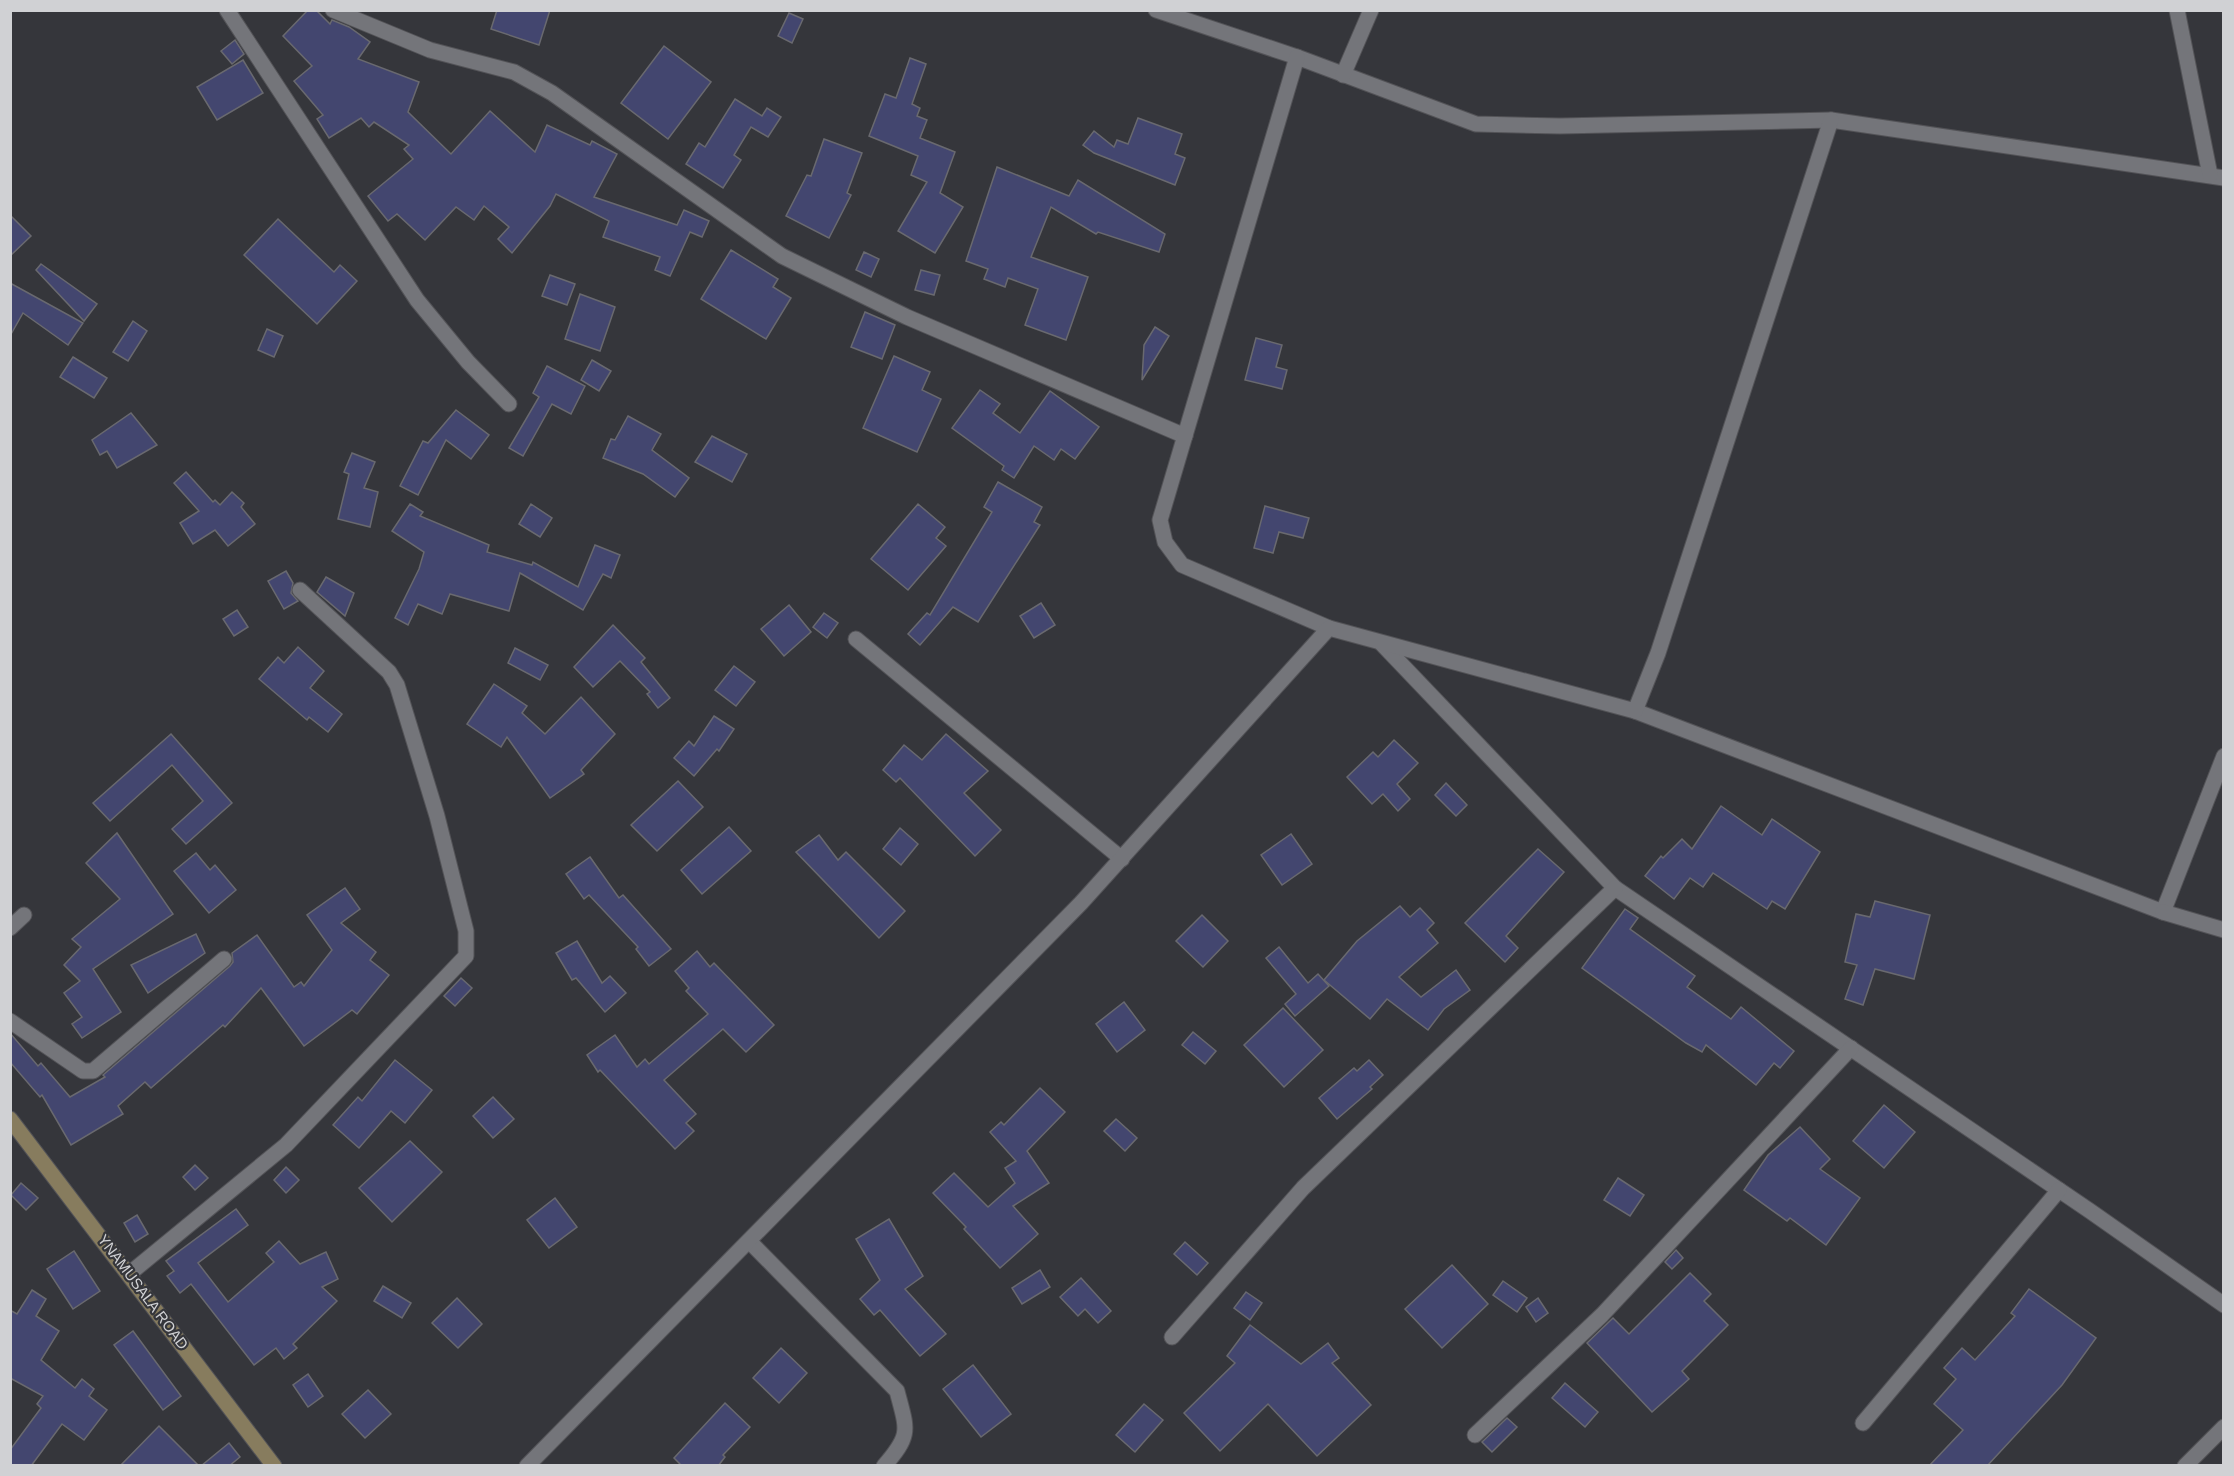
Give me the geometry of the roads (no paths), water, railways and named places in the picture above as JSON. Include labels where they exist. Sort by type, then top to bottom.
[{"type":"main road","name":"YNAMUSALA ROAD","points":[[10,1119],[274,1466]]},
{"type":"street","points":[[227,10],[417,300],[468,362],[509,404]]},
{"type":"street","points":[[333,10],[430,50],[514,72],[552,93],[782,256],[907,317],[1185,436]]},
{"type":"street","points":[[1156,10],[1180,13],[1476,124],[1560,126],[1832,120],[2217,177],[2177,10]]},
{"type":"street","points":[[1343,75],[1371,10]]},
{"type":"street","points":[[1297,57],[1160,520],[1172,555],[1194,572],[1329,627],[1382,644],[1635,711],[2163,912],[2223,930]]},
{"type":"street","points":[[1635,711],[1658,654],[1832,120]]},
{"type":"street","points":[[129,1274],[286,1145],[465,956],[466,931],[440,827],[397,685],[389,672],[300,590]]},
{"type":"street","points":[[528,1466],[1081,903],[1329,627]]},
{"type":"street","points":[[856,639],[1122,859]]},
{"type":"street","points":[[1382,644],[1615,888],[2059,1190],[2223,1305]]},
{"type":"street","points":[[2163,912],[2223,756]]},
{"type":"street","points":[[1172,1337],[1303,1188],[1615,888]]},
{"type":"street","points":[[10,928],[24,915]]},
{"type":"street","points":[[10,1021],[82,1071],[93,1071],[224,959]]},
{"type":"street","points":[[1475,1435],[1602,1315],[1851,1048]]},
{"type":"street","points":[[1863,1423],[2059,1190]]},
{"type":"street","points":[[748,1241],[897,1391],[906,1424],[903,1444],[884,1466]]},
{"type":"street","points":[[2185,1466],[2223,1427]]}]
